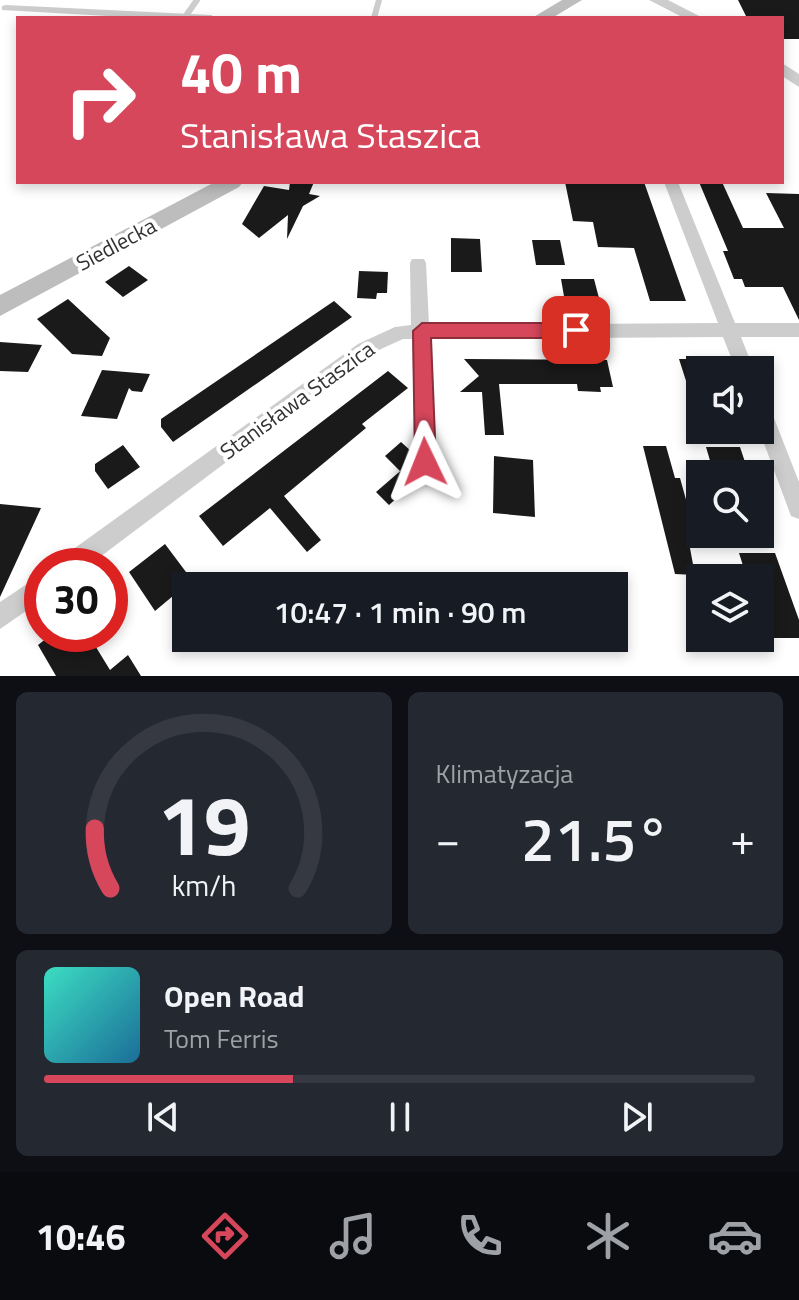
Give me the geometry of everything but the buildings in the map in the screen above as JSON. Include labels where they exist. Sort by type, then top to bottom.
[{"type":"main road","points":[[544,16],[574,0]]},
{"type":"main road","name":"Siedlecka","points":[[0,306],[228,184]]},
{"type":"street","points":[[656,0],[692,16]]},
{"type":"street","points":[[7,7],[167,16]]},
{"type":"street","points":[[672,184],[740,356]]},
{"type":"street","points":[[418,263],[425,462]]},
{"type":"street","name":"Stanisława Staszica","points":[[93,548],[364,349],[401,332],[799,330]]},
{"type":"street","points":[[774,444],[799,509]]},
{"type":"street","points":[[0,617],[24,599]]},
{"type":"route","points":[[425,462],[422,331],[576,330]]}]
